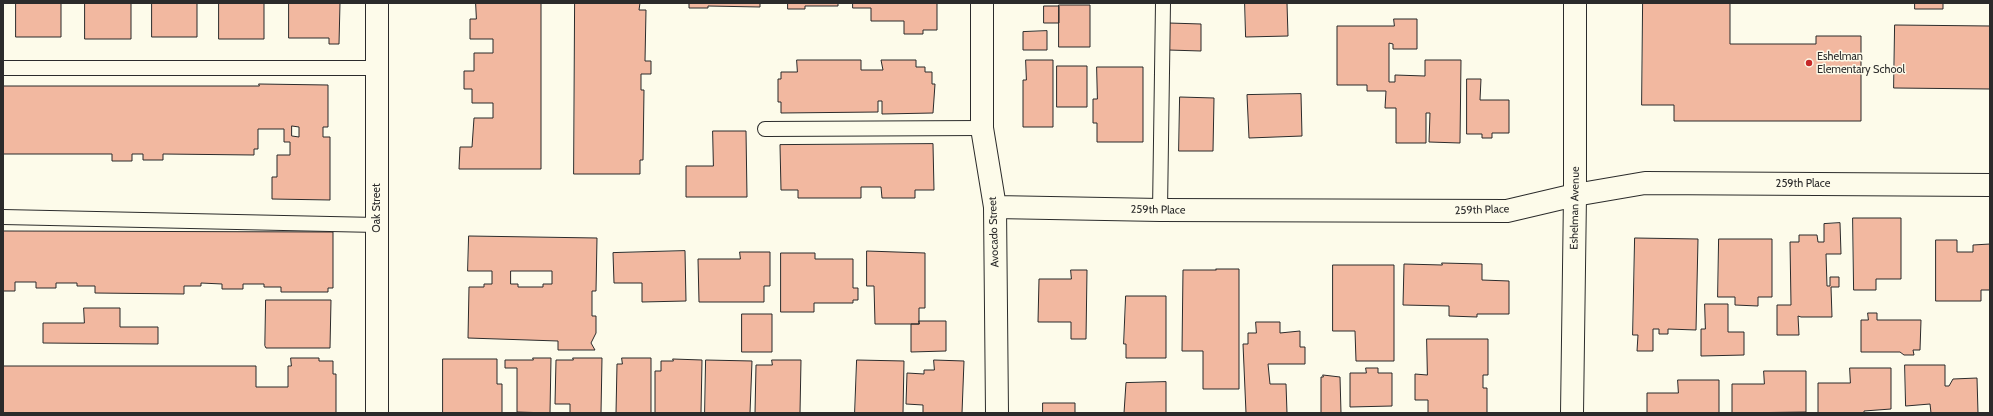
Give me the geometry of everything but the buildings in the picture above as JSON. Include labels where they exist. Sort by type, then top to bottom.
[{"type":"street","name":"Oak Street","points":[[377,3],[377,413]]},
{"type":"street","name":"Avocado Street","points":[[982,3],[982,128],[995,207],[997,413]]},
{"type":"street","name":"Eshelman Avenue","points":[[1572,413],[1575,195],[1575,3]]},
{"type":"street","name":"259th Place","points":[[995,207],[1160,210],[1507,211],[1575,195],[1645,183],[1990,185]]},
{"type":"lane","points":[[1160,210],[1163,3]]},
{"type":"lane","points":[[3,68],[377,68]]},
{"type":"lane","points":[[765,128],[982,128]]},
{"type":"lane","points":[[3,217],[377,225]]},
{"type":"place","name":"Eshelman Elementary School","points":[[1809,63]]}]
